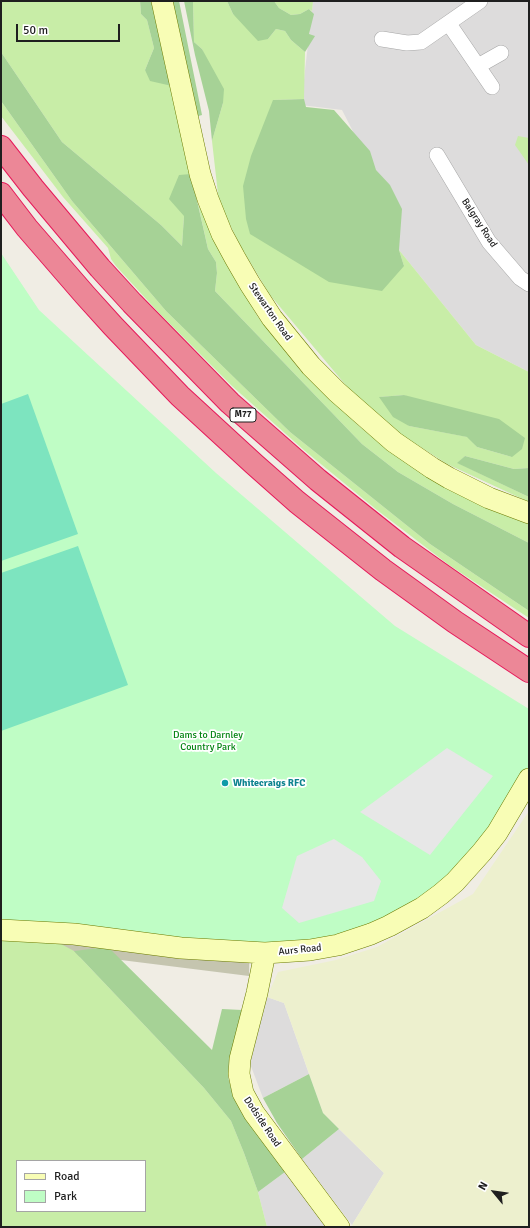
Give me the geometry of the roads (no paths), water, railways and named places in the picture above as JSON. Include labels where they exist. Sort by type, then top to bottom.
[{"type":"highway","name":"M77","points":[[1,147],[105,274],[230,403],[318,480],[402,547],[529,636]]},
{"type":"highway","name":"M77","points":[[1,194],[27,228],[113,326],[180,396],[254,464],[297,502],[383,570],[450,618],[529,671]]},
{"type":"main road","name":"Stewarton Road","points":[[162,1],[199,168],[208,199],[222,234],[250,284],[272,318],[311,366],[337,392],[394,442],[432,468],[455,481],[489,498],[529,513]]},
{"type":"main road","name":"Aurs Road","points":[[1,930],[74,934],[181,948],[265,954],[310,950],[338,945],[383,929],[422,908],[455,882],[482,852],[496,833],[529,779]]},
{"type":"main road","name":"Dodside Road","points":[[265,954],[257,993],[240,1059],[239,1074],[243,1093],[254,1113],[339,1227]]},
{"type":"street","points":[[382,39],[407,43],[421,42],[480,1]]},
{"type":"street","points":[[449,24],[492,87]]},
{"type":"street","points":[[478,66],[501,53]]},
{"type":"street","name":"Balgray Road","points":[[437,155],[489,242],[520,278],[529,284]]},
{"type":"place","name":"Whitecraigs RFC","points":[[225,783]]},
{"type":"park label","name":"Dams to Darnley Country Park","points":[[208,740]]}]
